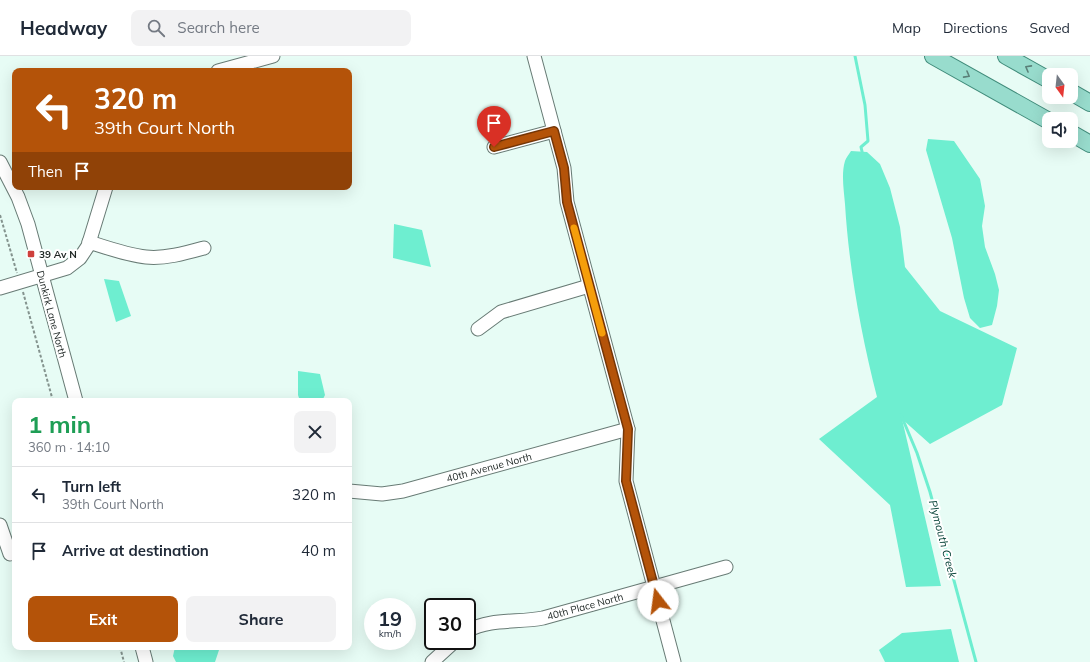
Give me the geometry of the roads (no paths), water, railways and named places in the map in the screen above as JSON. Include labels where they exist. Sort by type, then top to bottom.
[{"type":"main road","points":[[932,56],[1042,117]]},
{"type":"main road","points":[[1006,56],[1042,76]]},
{"type":"main road","points":[[1078,96],[1090,103]]},
{"type":"main road","points":[[1078,137],[1090,144]]},
{"type":"street","points":[[229,68],[274,56]]},
{"type":"street","points":[[534,56],[564,168],[567,202],[628,429],[626,481],[674,662]]},
{"type":"street","points":[[494,147],[554,131]]},
{"type":"street","name":"Dunkirk Lane North","points":[[0,162],[12,185]]},
{"type":"street","name":"Dunkirk Lane North","points":[[14,190],[26,217],[75,398]]},
{"type":"street","points":[[0,288],[41,274],[59,270],[74,263],[84,252],[89,242],[105,190]]},
{"type":"street","points":[[89,242],[146,257],[174,255],[204,248]]},
{"type":"street","points":[[478,329],[501,312],[590,286]]},
{"type":"street","name":"40th Avenue North","points":[[352,491],[382,494],[403,491],[628,429]]},
{"type":"street","points":[[0,525],[10,554]]},
{"type":"street","name":"40th Place North","points":[[476,628],[500,621],[543,618],[726,567]]},
{"type":"street","points":[[143,650],[146,662]]},
{"type":"street","points":[[432,662],[445,650]]},
{"type":"waterway","name":"Plymouth Creek","points":[[855,56],[865,105],[868,141],[861,147],[863,156]]},
{"type":"waterway","name":"Plymouth Creek","points":[[901,415],[917,453],[930,492],[976,662]]},
{"type":"place","name":"39 Av N","points":[[31,254]]}]
